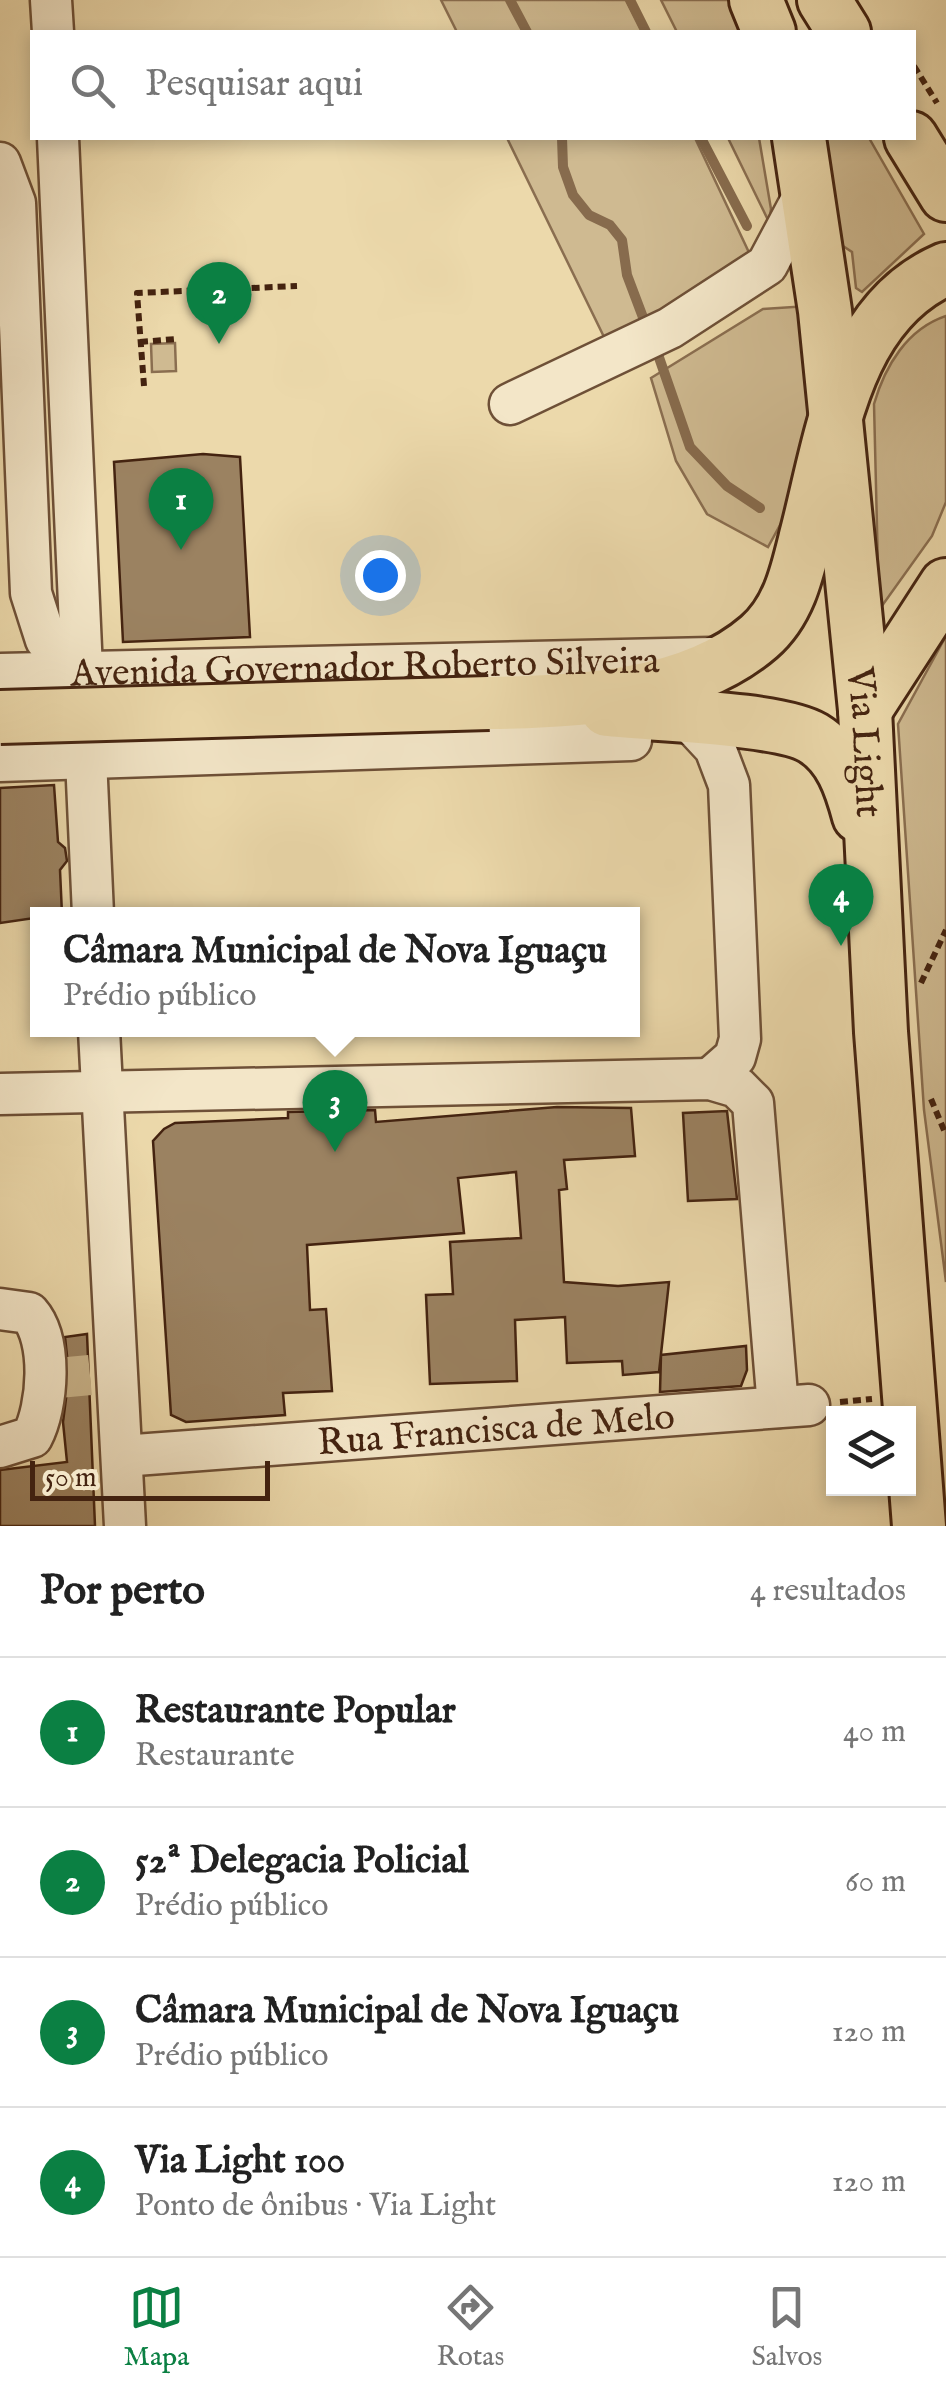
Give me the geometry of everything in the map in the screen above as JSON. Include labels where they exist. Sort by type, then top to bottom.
[{"type":"main road","points":[[756,0],[767,30]]},
{"type":"main road","points":[[824,0],[843,30]]},
{"type":"main road","name":"Via Light","points":[[799,140],[820,275],[864,710],[869,855],[919,1526]]},
{"type":"main road","points":[[911,140],[946,194]]},
{"type":"main road","points":[[0,717],[512,703],[706,683],[758,638],[788,598],[852,371],[877,326],[910,290],[946,269]]},
{"type":"main road","points":[[864,710],[946,585]]},
{"type":"main road","points":[[706,683],[773,726],[816,740],[844,771],[869,855]]},
{"type":"main road","points":[[898,1265],[932,1440],[946,1486]]},
{"type":"street","points":[[51,0],[53,30]]},
{"type":"street","points":[[58,140],[78,672],[92,907]]},
{"type":"street","points":[[1,164],[7,204],[16,594],[46,640],[78,672]]},
{"type":"street","points":[[510,404],[657,335],[767,264],[808,188]]},
{"type":"street","points":[[767,264],[820,275]]},
{"type":"street","name":"Avenida Governador Roberto Silveira","points":[[0,674],[706,683]]},
{"type":"street","points":[[0,1094],[710,1078],[735,1058],[740,1038],[730,785],[718,753],[706,683]]},
{"type":"street","points":[[0,762],[631,740]]},
{"type":"street","points":[[0,1447],[32,1437],[78,1376],[103,1094],[99,1037]]},
{"type":"street","name":"Rua Francisca de Melo","points":[[122,1456],[793,1406],[753,1102],[737,1087],[710,1078]]},
{"type":"street","points":[[0,1309],[28,1313],[78,1376],[122,1456],[126,1526]]},
{"type":"path","points":[[916,69],[946,117]]},
{"type":"path","points":[[144,386],[138,293],[297,286]]},
{"type":"path","points":[[140,342],[176,339]]},
{"type":"path","points":[[919,987],[946,930]]},
{"type":"path","points":[[928,1086],[946,1136]]},
{"type":"shaded area","points":[[441,0],[626,0],[642,30],[456,30]]},
{"type":"shaded area","points":[[661,0],[739,0],[742,30],[676,30]]},
{"type":"shaded area","points":[[508,140],[696,140],[753,261],[606,341]]},
{"type":"shaded area","points":[[729,140],[759,140],[771,209],[769,222]]},
{"type":"shaded area","points":[[822,140],[870,140],[924,234],[862,292],[856,288],[852,252],[843,246]]},
{"type":"shaded area","points":[[808,306],[811,391],[797,494],[768,547],[707,514],[676,461],[651,378],[763,309]]},
{"type":"shaded area","points":[[946,316],[946,502],[932,536],[879,610],[874,404],[891,363],[909,340]]},
{"type":"shaded area","points":[[175,343],[176,371],[152,372],[151,344]]},
{"type":"shaded area","points":[[946,636],[946,1282],[924,1110],[898,724]]},
{"type":"building","points":[[203,454],[240,457],[250,637],[123,642],[114,462]]},
{"type":"building","points":[[54,785],[58,842],[65,848],[67,861],[60,870],[62,907],[30,907],[30,919],[0,923],[0,788]]},
{"type":"building","points":[[557,1107],[631,1108],[635,1156],[564,1160],[567,1189],[559,1190],[564,1282],[618,1286],[669,1282],[659,1372],[623,1375],[622,1361],[567,1363],[565,1317],[515,1320],[517,1381],[430,1384],[426,1295],[453,1294],[450,1242],[521,1238],[516,1172],[458,1178],[464,1233],[307,1245],[310,1310],[326,1309],[332,1391],[283,1393],[285,1415],[186,1422],[171,1415],[153,1141],[164,1129],[175,1123],[288,1118],[288,1112],[375,1110],[376,1122]]},
{"type":"building","points":[[727,1111],[737,1199],[688,1201],[683,1113]]},
{"type":"building","points":[[87,1334],[95,1526],[0,1526],[0,1470],[67,1462],[63,1422],[69,1375],[65,1337]]},
{"type":"building","points":[[746,1346],[747,1370],[741,1386],[660,1392],[661,1355]]},
{"type":"waterway","points":[[510,0],[526,30]]},
{"type":"waterway","points":[[630,0],[645,30]]},
{"type":"waterway","points":[[562,140],[563,167],[573,195],[589,215],[610,225],[622,240],[627,275],[647,328]]},
{"type":"waterway","points":[[702,140],[747,226]]},
{"type":"waterway","points":[[654,343],[690,447],[727,486],[760,508]]},
{"type":"tunnel","points":[[58,1378],[90,1375]]},
{"type":"place","name":"52ª Delegacia Policial","points":[[219,344]]},
{"type":"place","name":"Restaurante Popular","points":[[181,550]]},
{"type":"place","name":"Via Light 100","points":[[841,946]]},
{"type":"place","name":"Câmara Municipal de Nova Iguaçu","points":[[335,1152]]}]
